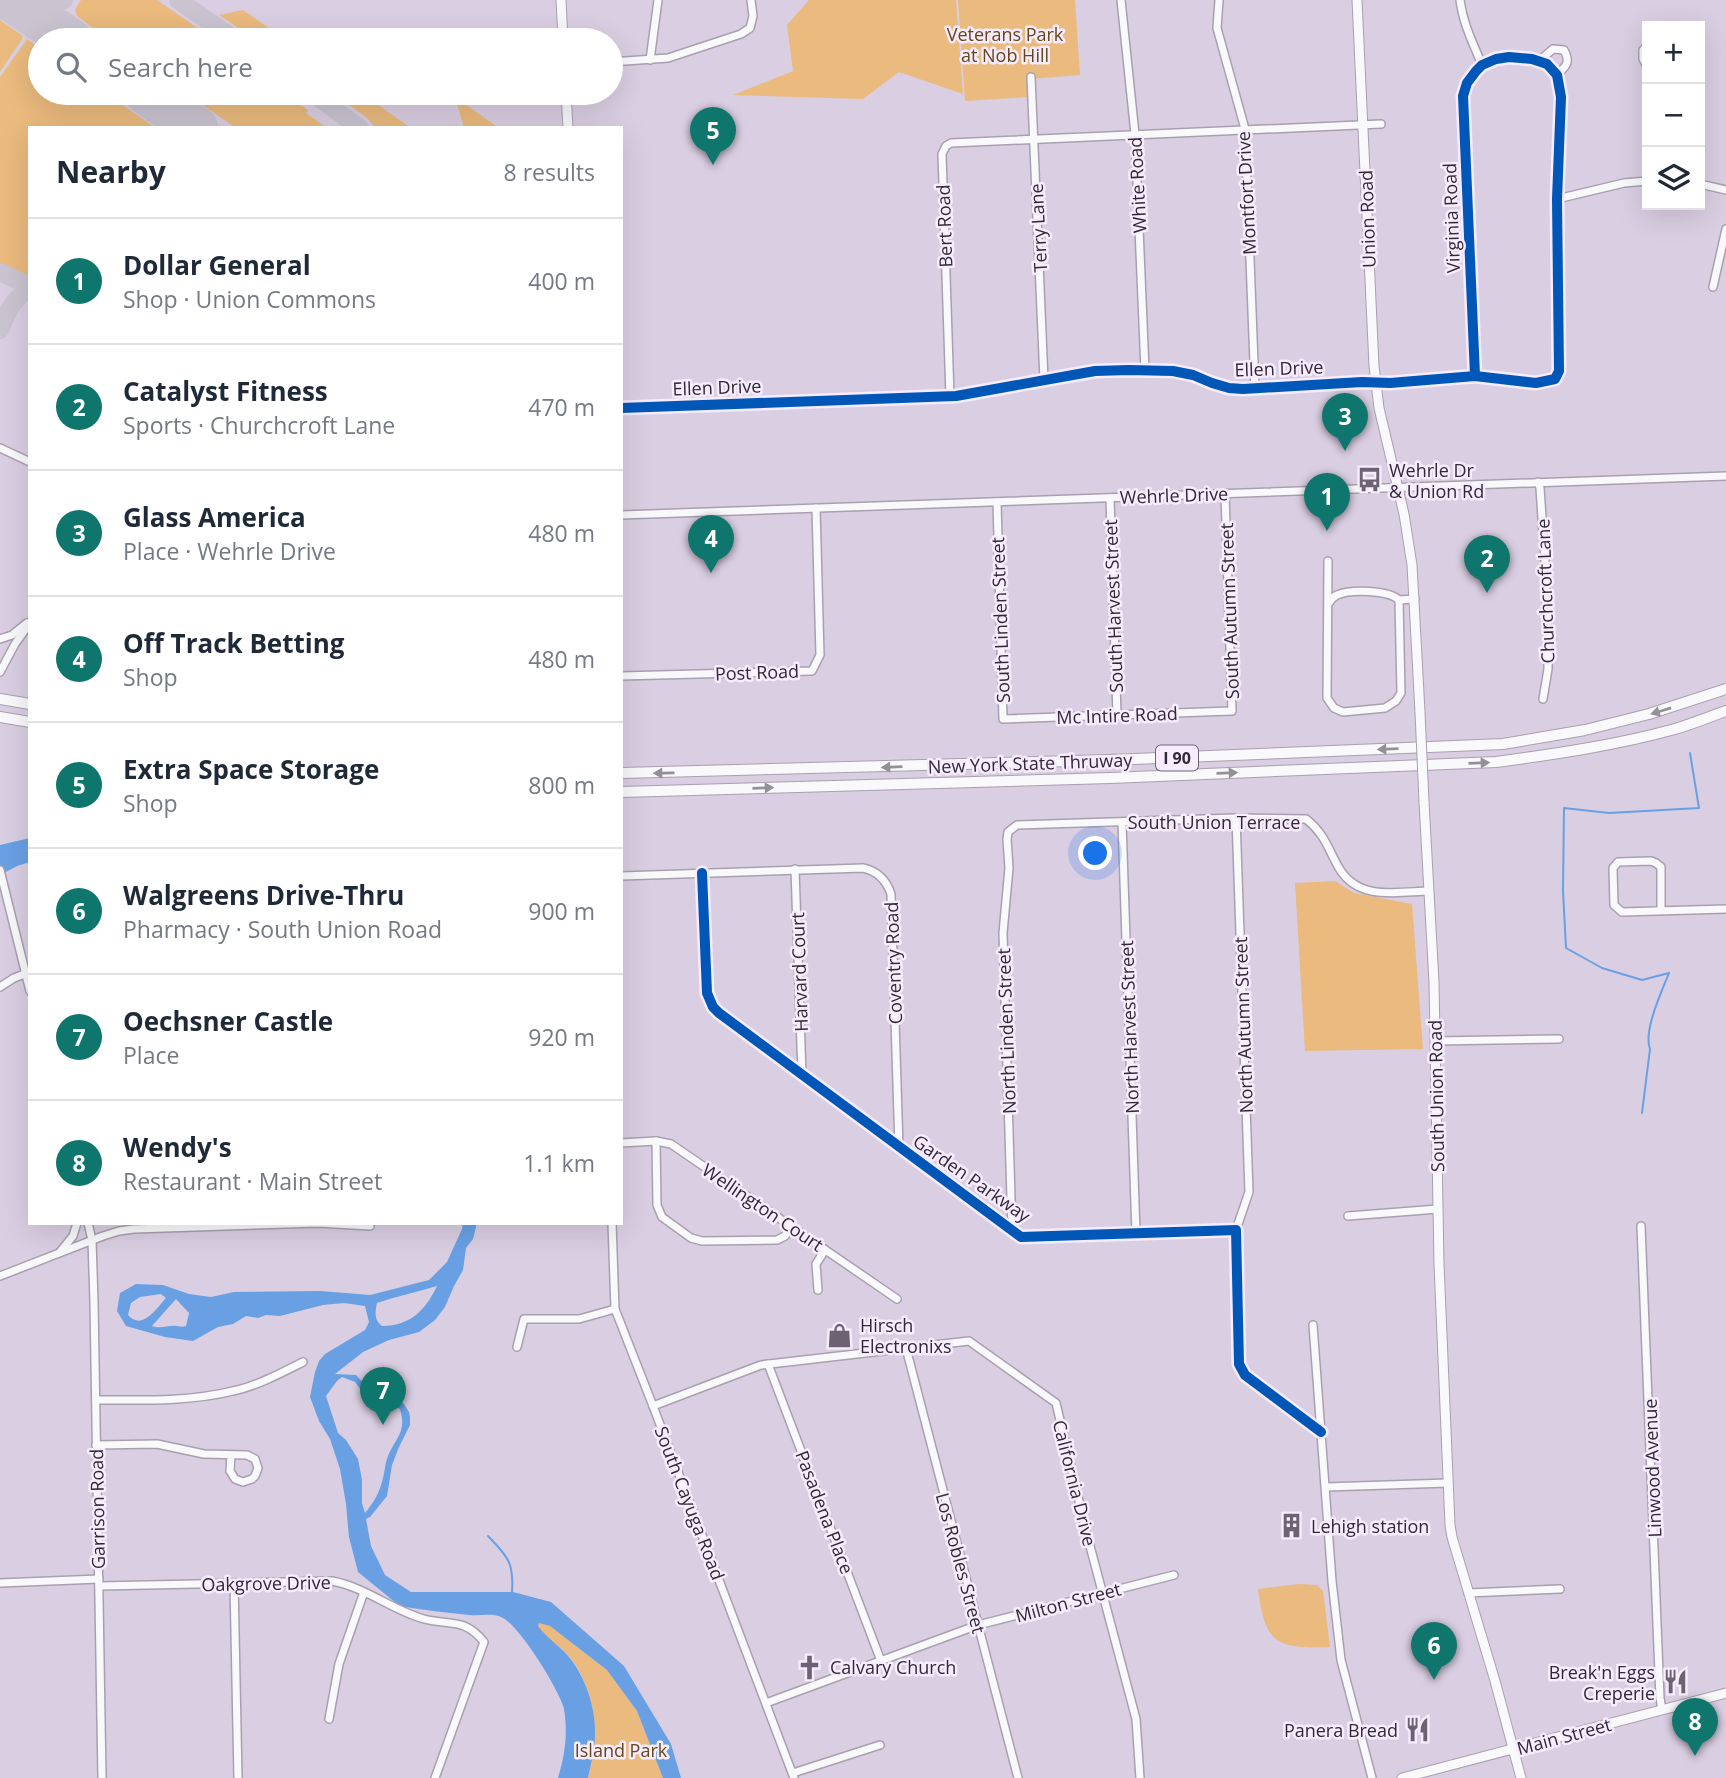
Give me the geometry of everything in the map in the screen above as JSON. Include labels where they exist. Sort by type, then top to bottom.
[{"type":"highway","name":"New York State Thruway","points":[[623,773],[1109,760],[1503,744],[1585,730],[1650,714],[1726,689]]},
{"type":"highway","points":[[0,699],[28,704]]},
{"type":"highway","name":"New York State Thruway","points":[[623,792],[1096,778],[1496,762],[1619,742],[1676,729],[1726,711]]},
{"type":"highway","points":[[5,718],[28,722]]},
{"type":"main road","points":[[561,0],[562,28]]},
{"type":"main road","name":"Union Road","points":[[1357,0],[1375,383],[1385,437]]},
{"type":"main road","points":[[567,105],[568,126]]},
{"type":"main road","name":"South Union Road","points":[[1385,437],[1411,554],[1415,599],[1435,1041],[1438,1209],[1452,1536],[1521,1778]]},
{"type":"main road","name":"Main Street","points":[[1402,1778],[1726,1693]]},
{"type":"street","points":[[650,60],[658,0]]},
{"type":"street","points":[[623,61],[668,58],[741,34],[750,28],[753,16],[751,0]]},
{"type":"street","name":"White Road","points":[[1121,0],[1135,134],[1145,370]]},
{"type":"street","name":"Montfort Drive","points":[[1219,0],[1217,28],[1245,129],[1255,389]]},
{"type":"street","points":[[1460,0],[1467,32],[1482,65],[1490,60],[1522,57],[1547,64],[1557,75]]},
{"type":"street","name":"Ellen Drive","points":[[623,408],[950,396],[1095,372],[1145,370],[1173,371],[1229,388],[1255,389],[1362,382],[1394,383],[1475,376],[1536,383],[1555,379],[1559,371],[1557,199],[1561,97],[1557,75],[1567,64],[1568,57],[1564,50],[1553,49],[1539,61]]},
{"type":"street","name":"Virginia Road","points":[[1475,376],[1463,96],[1469,79],[1482,65]]},
{"type":"street","name":"Terry Lane","points":[[1031,77],[1044,380]]},
{"type":"street","name":"Bert Road","points":[[950,396],[942,154],[946,146],[951,143],[1381,124]]},
{"type":"street","points":[[1557,199],[1624,183],[1642,181]]},
{"type":"street","points":[[1705,185],[1726,190]]},
{"type":"street","points":[[1713,287],[1726,229]]},
{"type":"street","points":[[0,448],[28,461]]},
{"type":"street","name":"Wehrle Drive","points":[[623,515],[1726,475]]},
{"type":"street","name":"Churchcroft Lane","points":[[1538,482],[1545,562],[1548,657],[1543,699]]},
{"type":"street","name":"South Autumn Street","points":[[1213,712],[1232,711],[1225,493]]},
{"type":"street","name":"South Harvest Street","points":[[1110,498],[1117,715]]},
{"type":"street","name":"South Linden Street","points":[[997,502],[1003,719],[1021,719]]},
{"type":"street","name":"Post Road","points":[[623,676],[812,671],[820,654],[816,508]]},
{"type":"street","points":[[1328,561],[1327,698],[1334,708],[1343,712],[1385,708],[1396,701],[1401,693],[1399,600]]},
{"type":"street","points":[[1328,603],[1335,596],[1351,592],[1392,594],[1399,600],[1415,599]]},
{"type":"street","points":[[0,639],[12,635],[28,623]]},
{"type":"street","points":[[0,672],[28,625]]},
{"type":"street","points":[[0,650],[8,655]]},
{"type":"street","name":"Mc Intire Road","points":[[1021,719],[1213,712]]},
{"type":"street","name":"South Union Terrace","points":[[1008,832],[1017,825],[1236,818],[1306,819],[1323,836],[1347,879],[1360,888],[1380,894],[1429,891]]},
{"type":"street","name":"North Autumn Street","points":[[1236,818],[1249,1192],[1236,1230]]},
{"type":"street","name":"North Harvest Street","points":[[1122,822],[1136,1233]]},
{"type":"street","name":"North Linden Street","points":[[1008,832],[1009,868],[1003,933],[1012,1231]]},
{"type":"street","points":[[1661,911],[1661,867],[1651,862],[1615,864],[1614,905],[1622,912],[1661,911],[1726,909]]},
{"type":"street","name":"Coventry Road","points":[[623,876],[863,868],[877,873],[891,894],[899,1147]]},
{"type":"street","points":[[0,870],[28,973],[13,978],[0,987]]},
{"type":"street","name":"Harvard Court","points":[[795,870],[802,1075]]},
{"type":"street","name":"Garden Parkway","points":[[702,873],[707,985],[710,1001],[719,1013],[1012,1231],[1021,1237],[1236,1230]]},
{"type":"street","points":[[1435,1041],[1559,1039]]},
{"type":"street","points":[[656,1141],[657,1205],[662,1217],[691,1238],[702,1241],[777,1240],[785,1236],[792,1226]]},
{"type":"street","name":"Wellington Court","points":[[623,1143],[656,1141],[671,1144],[897,1299]]},
{"type":"street","points":[[1348,1216],[1438,1209]]},
{"type":"street","points":[[59,1254],[73,1236],[77,1225]]},
{"type":"street","points":[[88,1225],[92,1241]]},
{"type":"street","points":[[0,1276],[119,1231],[257,1225]]},
{"type":"street","points":[[353,1225],[370,1226]]},
{"type":"street","name":"South Cayuga Road","points":[[612,1225],[615,1309],[793,1776]]},
{"type":"street","name":"Linwood Avenue","points":[[1641,1226],[1662,1710]]},
{"type":"street","points":[[1236,1230],[1241,1370],[1321,1432]]},
{"type":"street","name":"Garrison Road","points":[[92,1241],[102,1778]]},
{"type":"street","points":[[818,1290],[816,1264],[825,1250]]},
{"type":"street","points":[[517,1347],[524,1319],[579,1318],[615,1309]]},
{"type":"street","points":[[1312,1325],[1332,1581],[1341,1660],[1372,1778]]},
{"type":"street","name":"California Drive","points":[[653,1406],[768,1364],[969,1341],[1056,1404],[1136,1719],[1140,1778]]},
{"type":"street","name":"Los Robles Street","points":[[906,1348],[1018,1778]]},
{"type":"street","points":[[96,1400],[178,1399],[233,1391],[303,1362]]},
{"type":"street","name":"Pasadena Place","points":[[768,1364],[881,1661]]},
{"type":"street","points":[[96,1445],[157,1444],[204,1454],[247,1455],[257,1463],[256,1476],[248,1482],[235,1479],[230,1471],[230,1455]]},
{"type":"street","points":[[1326,1487],[1448,1483]]},
{"type":"street","name":"Milton Street","points":[[766,1703],[978,1625],[1174,1575]]},
{"type":"street","name":"Oakgrove Drive","points":[[0,1583],[332,1581],[343,1583],[426,1620],[465,1626],[484,1642],[436,1778]]},
{"type":"street","points":[[234,1583],[238,1778]]},
{"type":"street","points":[[1468,1593],[1560,1589]]},
{"type":"street","points":[[329,1719],[339,1664],[364,1592]]},
{"type":"street","points":[[793,1776],[880,1745]]},
{"type":"green space","points":[[81,0],[157,0],[198,28],[93,28],[77,16],[75,10]]},
{"type":"green space","points":[[809,0],[956,0],[963,94],[899,72],[863,99],[733,95],[793,71],[787,25]]},
{"type":"green space","name":"Veterans Park at Nob Hill","points":[[958,0],[1075,0],[1080,75],[1029,79],[1030,97],[965,101]]},
{"type":"green space","points":[[243,10],[269,28],[238,28],[219,15]]},
{"type":"green space","points":[[0,20],[23,36],[0,72]]},
{"type":"green space","points":[[27,39],[28,105],[122,105],[153,126],[28,126],[28,277],[0,263],[0,77]]},
{"type":"green space","points":[[202,105],[301,105],[308,110],[306,113],[324,126],[233,126]]},
{"type":"green space","points":[[349,105],[378,105],[408,126],[374,126]]},
{"type":"green space","points":[[457,105],[466,105],[496,126],[463,126]]},
{"type":"green space","points":[[1335,881],[1354,893],[1412,904],[1423,1049],[1305,1051],[1295,883]]},
{"type":"green space","points":[[1299,1584],[1317,1585],[1323,1591],[1330,1647],[1297,1647],[1285,1644],[1276,1639],[1265,1622],[1258,1589]]},
{"type":"green space","name":"Island Park","points":[[539,1623],[550,1626],[607,1670],[637,1711],[663,1778],[588,1778],[595,1735],[590,1696],[573,1661],[542,1631]]},
{"type":"water","points":[[28,838],[28,863],[0,875],[0,845]]},
{"type":"water","points":[[463,1225],[476,1225],[473,1239],[466,1248],[463,1270],[445,1307],[435,1320],[419,1332],[389,1340],[363,1352],[335,1374],[356,1375],[376,1396],[382,1400],[400,1402],[409,1412],[410,1425],[392,1465],[387,1496],[366,1519],[371,1546],[385,1575],[411,1592],[513,1592],[551,1602],[624,1666],[671,1744],[681,1778],[663,1778],[637,1711],[607,1670],[550,1626],[539,1623],[538,1626],[578,1670],[590,1697],[594,1716],[594,1746],[588,1778],[558,1778],[565,1744],[564,1709],[537,1658],[517,1631],[501,1617],[494,1615],[469,1615],[405,1607],[396,1603],[358,1572],[349,1537],[340,1469],[330,1439],[319,1421],[310,1397],[319,1361],[325,1354],[365,1330],[369,1322],[365,1306],[344,1303],[323,1305],[280,1316],[246,1316],[193,1341],[165,1337],[126,1326],[117,1311],[120,1293],[136,1284],[163,1285],[189,1294],[211,1297],[234,1292],[320,1291],[370,1295],[429,1280],[447,1262]],"holes":[[[437,1286],[428,1302],[409,1319],[382,1326],[376,1318],[377,1303]],[[161,1294],[166,1298],[144,1320],[138,1321],[128,1315],[131,1303],[140,1297]],[[176,1299],[189,1313],[186,1326],[152,1326]],[[342,1377],[355,1382],[378,1406],[394,1406],[400,1409],[402,1417],[400,1434],[387,1459],[380,1488],[365,1513],[358,1459],[338,1433],[326,1396]]]},
{"type":"waterway","points":[[1642,1113],[1650,1049],[1649,1032],[1669,973],[1642,980],[1602,968],[1566,948],[1563,891],[1564,808],[1609,813],[1699,808],[1690,753]]},
{"type":"waterway","points":[[488,1536],[511,1567],[512,1593]]},
{"type":"taxiway","points":[[13,0],[38,8],[64,0]]},
{"type":"taxiway","points":[[178,0],[219,28]]},
{"type":"taxiway","points":[[328,105],[357,126]]},
{"type":"taxiway","points":[[0,272],[28,285]]},
{"type":"taxiway","points":[[0,330],[14,302],[28,292]]},
{"type":"runway","points":[[12,0],[53,28]]},
{"type":"runway","points":[[163,105],[193,126]]},
{"type":"cycle path","points":[[1509,57],[1532,59],[1547,64],[1557,75],[1561,97],[1557,199],[1559,371],[1555,379],[1536,383],[1475,376],[1463,96],[1467,83],[1482,65],[1509,57]]},
{"type":"cycle path","points":[[623,408],[956,396],[1095,371],[1173,371],[1229,388],[1243,389],[1362,382],[1390,383],[1475,376]]},
{"type":"cycle path","points":[[702,873],[707,993],[713,1007],[1021,1237],[1236,1230],[1239,1364],[1245,1375],[1321,1432]]},
{"type":"place","name":"Extra Space Storage","points":[[713,165]]},
{"type":"place","name":"Glass America","points":[[1345,451]]},
{"type":"place","name":"Wehrle Dr & Union Rd","points":[[1369,480]]},
{"type":"place","name":"Dollar General","points":[[1327,531]]},
{"type":"place","name":"Off Track Betting","points":[[711,573]]},
{"type":"place","name":"Catalyst Fitness","points":[[1487,593]]},
{"type":"place","name":"Hirsch Electronixs","points":[[840,1335]]},
{"type":"place","name":"Oechsner Castle","points":[[383,1425]]},
{"type":"place","name":"Lehigh station","points":[[1291,1526]]},
{"type":"place","name":"Calvary Church","points":[[810,1667]]},
{"type":"place","name":"Walgreens Drive-Thru","points":[[1434,1680]]},
{"type":"place","name":"Break'n Eggs Creperie","points":[[1675,1682]]},
{"type":"place","name":"Panera Bread","points":[[1418,1730]]},
{"type":"place","name":"Wendy's","points":[[1695,1756]]}]
